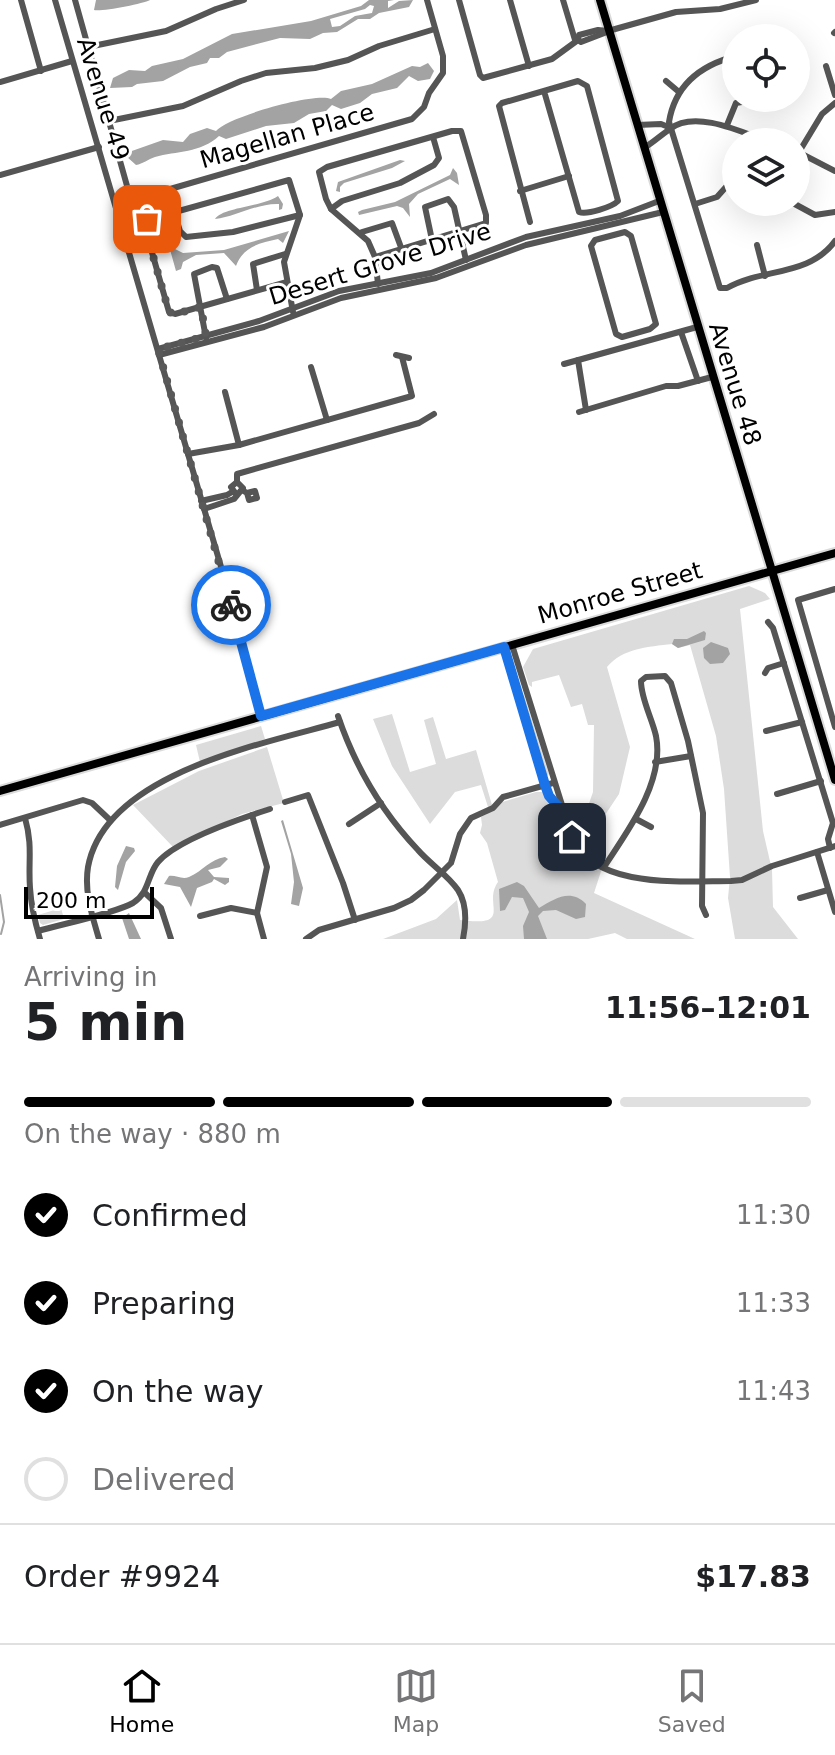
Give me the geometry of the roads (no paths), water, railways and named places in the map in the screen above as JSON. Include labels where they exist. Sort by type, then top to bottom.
[{"type":"main road","name":"Avenue 48","points":[[600,0],[835,780]]},
{"type":"main road","name":"Monroe Street","points":[[0,791],[835,553]]},
{"type":"street","points":[[21,0],[41,71]]},
{"type":"street","name":"Avenue 49","points":[[55,0],[204,509],[261,716]]},
{"type":"street","points":[[75,0],[109,121],[183,106],[266,73],[315,68],[348,60],[379,46],[435,29],[427,0]]},
{"type":"street","points":[[88,47],[166,31],[244,0]]},
{"type":"street","points":[[459,0],[483,78],[552,59],[579,35],[608,31],[676,12],[720,9],[756,0]]},
{"type":"street","points":[[510,0],[529,66]]},
{"type":"street","points":[[563,0],[576,40]]},
{"type":"street","points":[[675,0],[676,12]]},
{"type":"street","points":[[682,0],[684,12]]},
{"type":"street","name":"Magellan Place","points":[[109,121],[129,193],[134,198],[412,119],[424,107],[443,73],[435,29]]},
{"type":"street","points":[[0,82],[72,61]]},
{"type":"street","points":[[722,61],[700,70],[679,92],[673,103],[671,128],[718,285],[722,289],[809,263],[821,256],[835,241]]},
{"type":"street","points":[[826,66],[835,95]]},
{"type":"street","points":[[530,222],[498,108],[502,103],[578,81],[587,86],[618,198],[617,204],[583,214],[579,212],[544,91]]},
{"type":"street","points":[[666,81],[679,92]]},
{"type":"street","points":[[810,132],[822,114],[835,103]]},
{"type":"street","points":[[727,125],[732,112]]},
{"type":"street","points":[[644,148],[671,128],[693,122],[734,128]]},
{"type":"street","points":[[637,125],[661,124],[671,128]]},
{"type":"street","points":[[375,257],[484,225],[487,219],[463,133],[455,131],[327,167],[319,172],[331,209],[342,221],[362,232],[368,241],[382,286]]},
{"type":"street","points":[[331,209],[342,201],[400,183],[434,165],[439,158],[433,137]]},
{"type":"street","points":[[0,175],[99,147]]},
{"type":"street","points":[[810,157],[834,169]]},
{"type":"street","points":[[520,191],[569,176]]},
{"type":"street","points":[[287,282],[175,314],[169,312],[143,221],[289,180],[300,215],[285,254],[287,282],[296,311]]},
{"type":"street","points":[[695,204],[717,197],[722,191]]},
{"type":"street","points":[[432,240],[424,211],[429,204],[451,201],[470,260]]},
{"type":"street","name":"Desert Grove Drive","points":[[621,219],[659,201]]},
{"type":"street","points":[[600,208],[609,238]]},
{"type":"street","points":[[174,211],[180,231],[186,237],[233,232],[300,215]]},
{"type":"street","name":"Desert Grove Drive","points":[[158,352],[296,311],[339,291],[382,286],[431,273],[526,237],[663,212]]},
{"type":"street","points":[[810,212],[815,215],[835,212]]},
{"type":"street","points":[[362,232],[392,223],[402,250]]},
{"type":"street","points":[[625,232],[631,236],[656,321],[654,327],[622,337],[616,334],[591,246],[595,240],[609,238],[625,232]]},
{"type":"street","points":[[757,245],[765,276]]},
{"type":"street","points":[[257,290],[253,264],[285,254]]},
{"type":"street","points":[[210,338],[193,278],[199,270],[217,268],[227,299]]},
{"type":"street","points":[[564,364],[697,327]]},
{"type":"street","points":[[681,332],[696,381]]},
{"type":"street","points":[[188,454],[239,445],[412,396],[402,357]]},
{"type":"street","points":[[578,360],[582,411],[666,386],[712,377]]},
{"type":"street","points":[[311,367],[327,420]]},
{"type":"street","points":[[225,392],[239,445]]},
{"type":"street","points":[[204,509],[234,499],[241,484],[237,482],[237,474],[419,423],[434,414]]},
{"type":"street","points":[[201,501],[239,492]]},
{"type":"street","points":[[835,589],[798,600],[835,727]]},
{"type":"street","points":[[508,646],[573,842],[580,851],[593,863],[643,880],[742,880],[772,866],[833,847],[828,839],[833,823],[821,781],[773,628],[768,622]]},
{"type":"street","points":[[508,646],[545,785],[549,796],[565,814]]},
{"type":"street","points":[[765,673],[768,668],[784,663]]},
{"type":"street","points":[[604,867],[646,800],[655,762],[656,736],[641,681],[646,677],[668,677],[691,756],[703,813],[702,906],[706,915]]},
{"type":"street","points":[[99,939],[87,893],[88,869],[96,843],[110,820],[137,798],[201,765],[339,719],[358,765],[381,803],[409,840],[458,890],[465,922],[463,939]]},
{"type":"street","points":[[766,731],[802,722]]},
{"type":"street","points":[[655,762],[691,756]]},
{"type":"street","points":[[777,794],[821,781]]},
{"type":"street","points":[[306,939],[319,930],[411,900],[454,858],[460,834],[471,818],[493,808],[503,797],[553,783]]},
{"type":"street","points":[[285,802],[308,795],[355,920]]},
{"type":"street","points":[[0,825],[86,800],[110,820]]},
{"type":"street","points":[[349,824],[381,803]]},
{"type":"street","points":[[38,931],[129,905],[145,893],[153,869],[166,855],[198,838],[270,809]]},
{"type":"street","points":[[252,815],[267,867],[257,913],[264,939]]},
{"type":"street","points":[[25,818],[31,844],[30,892],[40,939]]},
{"type":"street","points":[[636,819],[651,827]]},
{"type":"street","points":[[817,852],[835,912]]},
{"type":"street","points":[[800,898],[828,890]]},
{"type":"street","points":[[145,893],[161,908],[171,939]]},
{"type":"street","points":[[200,916],[226,909],[257,913]]},
{"type":"waterway","points":[[0,895],[4,922],[1,934]]}]
